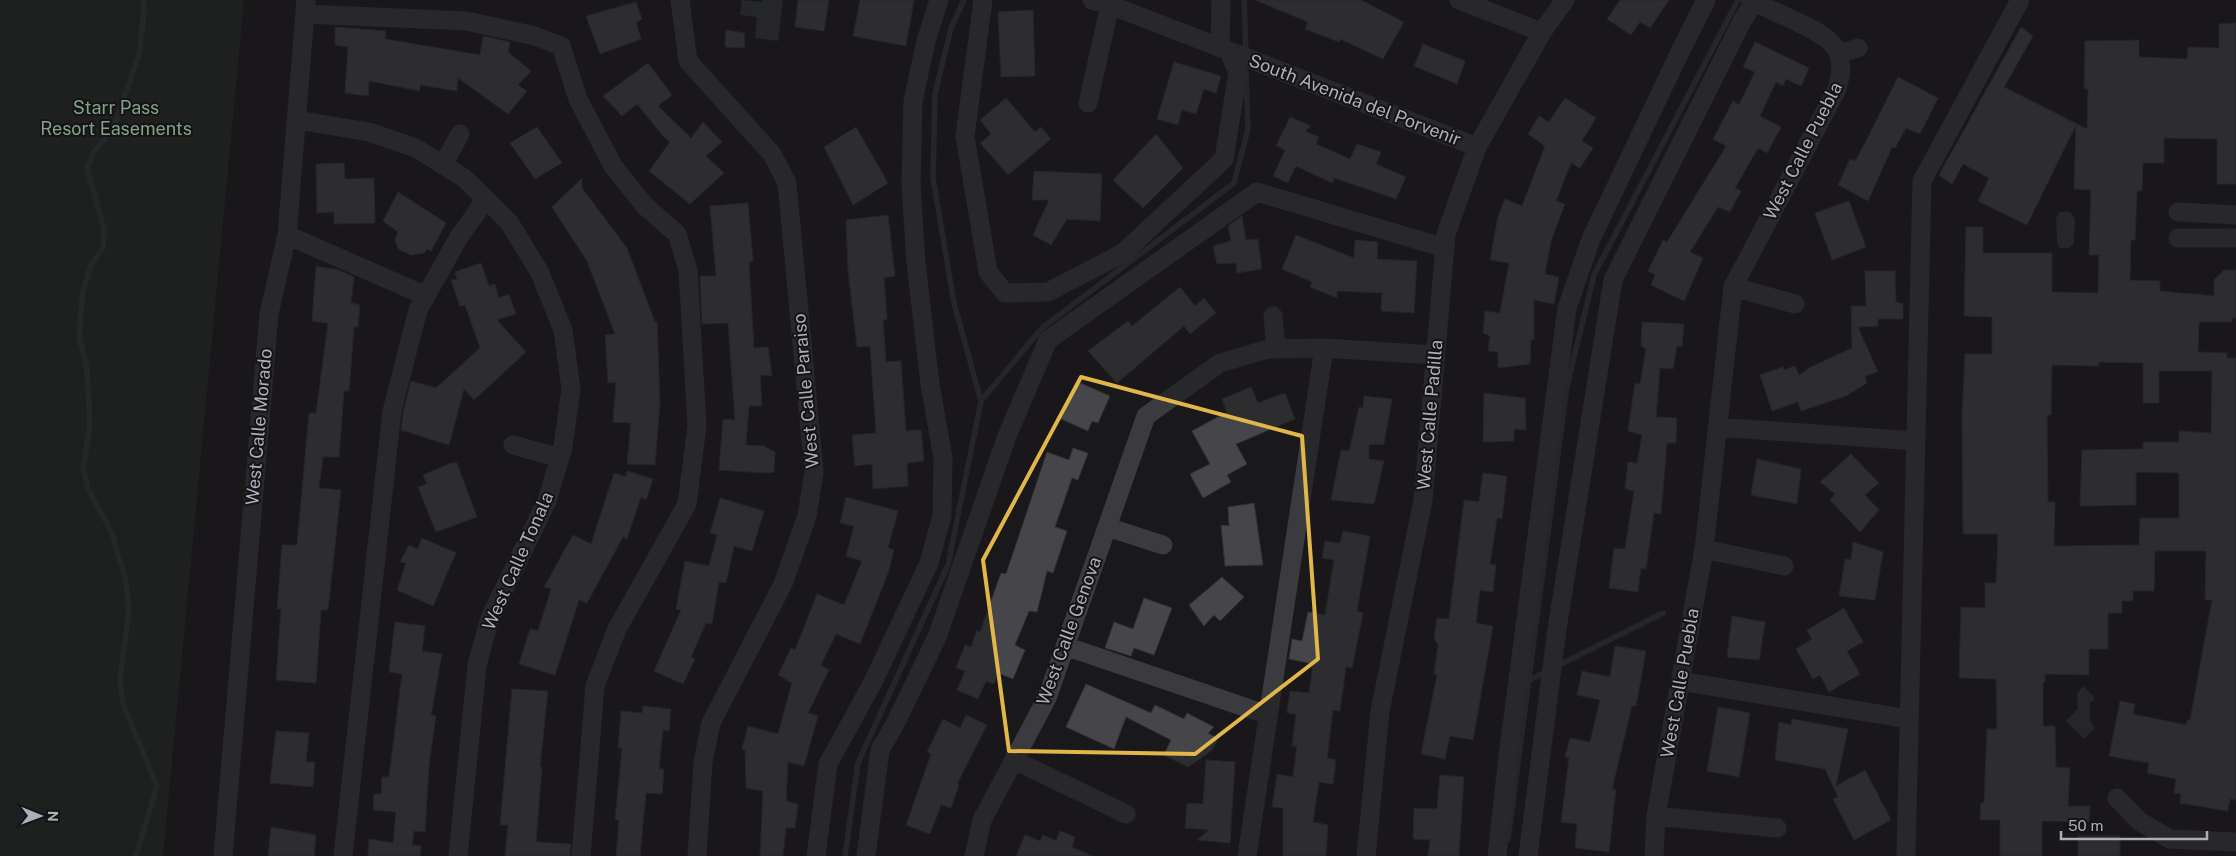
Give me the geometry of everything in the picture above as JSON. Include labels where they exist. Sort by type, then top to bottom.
[{"type":"street","name":"West Calle Paraiso","points":[[680,0],[688,61],[772,154],[786,183],[814,472],[807,516],[783,584],[711,723],[703,762],[697,856]]},
{"type":"street","points":[[816,856],[828,764],[873,682],[929,563],[942,516],[943,458],[930,384],[916,263],[911,185],[913,102],[926,41],[939,0]]},
{"type":"street","points":[[984,0],[965,136],[988,272],[1005,293],[1048,292],[1123,253],[1224,159],[1238,72],[1227,51],[1221,0]]},
{"type":"street","points":[[1459,0],[1542,32]]},
{"type":"street","name":"West Calle Padilla","points":[[1366,856],[1380,711],[1423,500],[1434,355],[1446,234],[1477,147],[1542,32],[1565,0]]},
{"type":"street","points":[[1497,856],[1508,756],[1567,308],[1591,239],[1706,0]]},
{"type":"street","points":[[1906,856],[1922,181],[2020,0]]},
{"type":"street","points":[[1528,856],[1557,629],[1613,280],[1753,1],[1820,32],[1831,40],[1839,54],[1858,48]]},
{"type":"street","points":[[1088,103],[1104,2],[1227,51]]},
{"type":"street","points":[[305,7],[467,21],[535,36],[561,46],[578,99],[614,166],[645,206],[677,234],[680,243],[688,270],[697,426],[687,504],[617,629],[595,686],[581,856]]},
{"type":"street","name":"West Calle Morado","points":[[223,856],[269,314],[287,235],[305,7]]},
{"type":"street","name":"South Avenida del Porvenir","points":[[1227,51],[1477,147]]},
{"type":"street","name":"West Calle Puebla","points":[[1654,856],[1656,816],[1704,549],[1733,286],[1837,89],[1841,76],[1839,54]]},
{"type":"street","name":"West Calle Tonala","points":[[297,120],[369,132],[416,148],[464,178],[509,222],[540,273],[563,330],[571,389],[560,458],[547,501],[490,618],[480,655],[458,856]]},
{"type":"street","points":[[443,165],[460,134]]},
{"type":"street","points":[[866,856],[880,750],[896,724],[937,637],[1007,436],[1048,340],[1257,192],[1445,248]]},
{"type":"street","points":[[343,856],[392,411],[418,310],[459,237],[478,212],[484,198]]},
{"type":"street","points":[[2178,212],[2236,215]]},
{"type":"street","points":[[287,235],[426,296]]},
{"type":"street","points":[[2178,238],[2236,238]]},
{"type":"street","points":[[1733,286],[1795,304]]},
{"type":"street","points":[[1273,316],[1276,349]]},
{"type":"street","points":[[1247,856],[1324,348]]},
{"type":"street","name":"West Calle Genova","points":[[974,856],[982,820],[1047,698],[1146,416],[1220,363],[1268,349],[1324,348],[1434,355]]},
{"type":"street","points":[[1717,427],[1916,441]]},
{"type":"street","points":[[513,444],[560,458]]},
{"type":"street","points":[[1107,527],[1163,545]]},
{"type":"street","points":[[1704,549],[1784,566]]},
{"type":"street","points":[[1065,646],[1268,715]]},
{"type":"street","points":[[1680,681],[1909,719]]},
{"type":"street","points":[[1014,760],[1126,814]]},
{"type":"street","points":[[2117,798],[2139,821],[2170,839],[2236,842]]},
{"type":"street","points":[[1656,816],[1777,828]]},
{"type":"highlighted area","points":[[1081,377],[1302,436],[1318,659],[1195,754],[1009,751],[983,560]]},
{"type":"green space","name":"Starr Pass Resort Easements","points":[[0,0],[244,0],[163,856],[0,856]]},
{"type":"shaded area","points":[[742,0],[762,2],[762,0],[783,0],[778,41],[755,38],[757,17],[740,15]]},
{"type":"shaded area","points":[[2060,212],[2070,212],[2075,219],[2074,244],[2068,248],[2060,248],[2057,243],[2056,218]]},
{"type":"shaded area","points":[[2083,686],[2095,698],[2090,703],[2090,720],[2095,728],[2084,739],[2066,721],[2078,709],[2077,694]]},
{"type":"building","points":[[798,0],[829,0],[824,31],[795,27]]},
{"type":"building","points":[[860,0],[914,0],[906,46],[853,36]]},
{"type":"building","points":[[1255,0],[1361,0],[1404,22],[1383,59],[1340,39],[1339,42],[1305,29],[1308,22]]},
{"type":"building","points":[[1620,0],[1669,0],[1650,28],[1640,22],[1631,35],[1607,19]]},
{"type":"building","points":[[636,2],[642,19],[636,22],[641,39],[600,54],[586,16]]},
{"type":"building","points":[[1033,10],[1035,76],[1001,77],[998,12]]},
{"type":"building","points":[[2236,23],[2236,184],[2217,184],[2217,139],[2164,138],[2164,163],[2143,163],[2142,191],[2137,191],[2135,240],[2131,240],[2130,280],[2160,281],[2160,291],[2214,296],[2214,280],[2224,270],[2236,270],[2236,318],[2232,318],[2232,322],[2199,322],[2198,352],[2227,353],[2227,358],[2236,358],[2236,800],[2230,799],[2228,811],[2180,803],[2181,794],[2174,793],[2176,779],[2147,773],[2149,763],[2109,756],[2120,701],[2135,704],[2133,714],[2186,725],[2187,720],[2190,720],[2212,600],[2205,600],[2206,551],[2155,551],[2154,591],[2133,591],[2133,601],[2122,601],[2122,613],[2108,613],[2108,649],[2089,649],[2089,675],[2045,674],[2045,682],[2043,683],[2043,726],[2055,726],[2056,767],[2070,768],[2068,806],[2090,806],[2089,822],[2042,821],[2042,856],[2000,856],[2000,820],[1980,820],[1981,803],[1984,803],[1987,729],[1997,729],[1996,679],[1959,678],[1961,607],[1985,608],[1985,583],[1996,583],[1998,534],[1963,534],[1962,415],[1965,354],[1992,354],[1992,317],[1964,316],[1966,227],[1983,227],[1983,253],[2052,253],[2052,292],[2098,293],[2099,255],[2089,255],[2091,190],[2074,189],[2076,125],[2027,225],[1978,201],[1989,178],[1963,164],[1952,184],[1939,175],[2021,27],[2033,36],[2004,87],[2087,129],[2088,89],[2084,89],[2085,41],[2139,40],[2139,57],[2187,59],[2188,47],[2219,48],[2219,24]],"holes":[[[2099,362],[2143,363],[2143,403],[2159,403],[2159,371],[2212,371],[2211,433],[2179,431],[2179,442],[2143,442],[2143,449],[2082,450],[2080,506],[2136,505],[2136,472],[2179,473],[2179,518],[2140,518],[2139,545],[2054,546],[2055,502],[2048,502],[2047,415],[2051,415],[2052,365],[2099,366]]]},
{"type":"building","points":[[335,27],[386,31],[385,39],[480,55],[483,36],[510,42],[508,52],[531,71],[518,85],[527,91],[508,114],[458,78],[457,91],[420,85],[420,91],[369,81],[368,96],[345,93],[348,47],[335,45]]},
{"type":"building","points":[[726,30],[745,33],[744,48],[725,47]]},
{"type":"building","points":[[1755,42],[1809,68],[1801,86],[1786,79],[1783,86],[1776,82],[1760,116],[1781,127],[1767,153],[1758,148],[1735,188],[1741,191],[1730,212],[1718,207],[1690,252],[1703,258],[1684,301],[1651,285],[1655,275],[1648,271],[1663,240],[1667,242],[1726,146],[1713,139],[1733,101],[1739,105],[1755,72],[1743,67]]},
{"type":"building","points":[[1423,44],[1465,61],[1457,84],[1414,66]]},
{"type":"building","points":[[1174,62],[1221,76],[1216,93],[1204,89],[1196,114],[1182,110],[1178,125],[1157,119]]},
{"type":"building","points":[[648,63],[672,95],[658,106],[691,138],[703,122],[722,142],[706,156],[724,173],[690,204],[649,171],[670,142],[637,104],[622,116],[603,96]]},
{"type":"building","points":[[1898,77],[1938,98],[1920,134],[1906,128],[1895,148],[1892,147],[1868,201],[1838,185],[1850,159],[1855,161],[1864,145]]},
{"type":"building","points":[[1006,98],[1035,132],[1041,127],[1051,139],[1008,175],[980,143],[991,134],[980,120]]},
{"type":"building","points":[[1565,98],[1596,118],[1582,141],[1593,148],[1580,168],[1571,163],[1556,201],[1565,204],[1551,241],[1545,274],[1559,277],[1554,304],[1534,300],[1534,340],[1531,339],[1530,364],[1498,368],[1498,352],[1488,351],[1490,336],[1483,333],[1485,311],[1500,313],[1509,263],[1490,260],[1498,216],[1505,199],[1522,206],[1545,146],[1528,134],[1539,116],[1549,122]]},
{"type":"building","points":[[1290,117],[1311,126],[1305,131],[1319,137],[1316,144],[1350,159],[1357,144],[1381,152],[1376,164],[1406,177],[1396,199],[1334,178],[1332,183],[1296,166],[1288,183],[1273,176],[1285,150],[1276,146]]},
{"type":"building","points":[[537,127],[562,163],[535,179],[510,143]]},
{"type":"building","points":[[856,127],[888,183],[853,205],[824,147]]},
{"type":"building","points":[[1156,134],[1183,168],[1143,208],[1113,180]]},
{"type":"building","points":[[344,163],[345,179],[374,178],[375,223],[334,224],[334,212],[317,213],[316,164]]},
{"type":"building","points":[[1034,171],[1102,174],[1100,221],[1067,219],[1051,245],[1033,235],[1049,200],[1032,200]]},
{"type":"building","points":[[582,178],[582,188],[627,248],[655,322],[657,322],[660,403],[655,465],[627,464],[631,423],[613,422],[616,382],[608,383],[605,335],[615,334],[587,261],[552,207]]},
{"type":"building","points":[[398,192],[446,223],[431,251],[427,249],[424,253],[411,255],[398,249],[395,240],[398,232],[383,221]]},
{"type":"building","points":[[1849,201],[1866,247],[1832,260],[1815,213]]},
{"type":"building","points":[[748,203],[753,261],[749,262],[754,348],[768,347],[772,376],[760,375],[762,406],[749,406],[746,445],[764,446],[775,452],[774,472],[764,473],[719,470],[723,419],[735,420],[728,323],[702,324],[700,276],[716,276],[710,206]]},
{"type":"building","points":[[888,215],[895,276],[884,278],[887,319],[883,320],[886,362],[901,361],[906,431],[921,430],[924,461],[907,463],[908,486],[873,489],[872,464],[855,466],[852,435],[876,433],[870,346],[857,347],[848,271],[846,220]]},
{"type":"building","points":[[1242,216],[1246,240],[1258,239],[1262,269],[1237,273],[1236,263],[1217,264],[1213,246],[1231,241],[1228,226]]},
{"type":"building","points":[[1296,235],[1354,258],[1355,240],[1378,242],[1377,259],[1417,261],[1414,313],[1381,311],[1382,293],[1337,291],[1337,298],[1310,287],[1312,282],[1282,269]]},
{"type":"building","points":[[481,263],[489,286],[495,284],[499,298],[509,294],[516,314],[497,320],[526,352],[474,400],[464,389],[449,445],[401,430],[411,381],[436,388],[480,348],[465,305],[460,306],[451,280],[457,279],[455,272]]},
{"type":"building","points":[[316,266],[338,270],[354,277],[351,303],[360,305],[358,327],[354,327],[349,391],[344,391],[339,457],[323,457],[319,488],[341,490],[328,610],[321,610],[316,683],[276,680],[281,609],[277,609],[282,545],[297,545],[309,413],[316,413],[328,323],[312,321]]},
{"type":"building","points":[[1865,271],[1895,271],[1896,302],[1903,304],[1903,319],[1878,319],[1878,326],[1858,327],[1878,372],[1865,376],[1867,383],[1846,396],[1801,411],[1798,402],[1772,411],[1760,375],[1783,367],[1784,370],[1795,366],[1799,375],[1811,367],[1852,348],[1851,306],[1866,306]]},
{"type":"building","points":[[1180,287],[1195,306],[1204,298],[1216,313],[1190,334],[1184,326],[1117,383],[1088,351],[1128,321],[1132,326]]},
{"type":"building","points":[[1642,322],[1684,324],[1682,347],[1677,346],[1673,369],[1660,368],[1656,417],[1677,418],[1676,443],[1667,443],[1661,514],[1654,513],[1646,569],[1641,568],[1638,592],[1609,588],[1614,548],[1625,549],[1634,491],[1625,489],[1628,462],[1637,463],[1642,435],[1628,431],[1635,383],[1640,384],[1646,349],[1641,346]]},
{"type":"building","points":[[1078,382],[1110,396],[1098,423],[1092,421],[1088,431],[1061,419]]},
{"type":"building","points":[[1251,387],[1258,403],[1285,393],[1295,419],[1236,444],[1247,464],[1227,475],[1231,482],[1203,498],[1190,474],[1210,464],[1192,431],[1227,412],[1222,399]]},
{"type":"building","points":[[1484,393],[1525,398],[1526,430],[1514,429],[1514,441],[1483,442]]},
{"type":"building","points":[[1364,396],[1392,399],[1384,444],[1369,445],[1369,459],[1384,461],[1374,504],[1331,500],[1341,450],[1349,451],[1359,407],[1363,408]]},
{"type":"building","points":[[1073,448],[1088,453],[1078,480],[1072,478],[1055,527],[1067,531],[1053,573],[1047,571],[1037,612],[1029,611],[1015,645],[1025,650],[1013,679],[998,673],[994,684],[986,681],[978,699],[957,690],[965,671],[956,668],[965,645],[971,647],[977,630],[980,632],[1001,573],[1006,574],[1047,452],[1069,460]]},
{"type":"building","points":[[1851,454],[1879,483],[1865,495],[1879,510],[1860,532],[1830,500],[1835,494],[1820,482]]},
{"type":"building","points":[[1757,459],[1801,469],[1797,504],[1751,495]]},
{"type":"building","points":[[451,463],[457,463],[477,517],[436,532],[418,487],[427,484],[423,475]]},
{"type":"building","points":[[627,471],[653,479],[646,500],[641,497],[627,539],[623,537],[587,603],[579,600],[555,675],[519,664],[530,629],[538,631],[551,589],[544,587],[573,535],[591,544],[614,473],[626,477]]},
{"type":"building","points":[[1483,473],[1507,476],[1502,519],[1497,518],[1490,564],[1496,565],[1493,592],[1480,590],[1476,623],[1493,626],[1473,740],[1450,736],[1445,759],[1421,754],[1437,675],[1434,674],[1438,645],[1434,638],[1437,618],[1449,619],[1464,500],[1479,502]]},
{"type":"building","points":[[846,497],[898,511],[888,548],[894,550],[888,573],[860,644],[836,634],[821,665],[829,670],[808,713],[818,716],[804,766],[788,762],[786,801],[798,804],[795,828],[786,828],[783,856],[760,856],[763,791],[746,788],[745,750],[742,749],[748,726],[778,734],[792,683],[778,675],[791,648],[795,650],[817,594],[844,605],[862,561],[846,556],[854,526],[840,523]]},
{"type":"building","points":[[720,498],[764,511],[752,551],[734,546],[726,583],[719,582],[712,624],[706,623],[691,657],[695,659],[683,684],[654,671],[681,610],[676,609],[685,561],[709,566],[717,535],[710,533]]},
{"type":"building","points":[[1254,503],[1263,565],[1225,566],[1221,525],[1229,526],[1228,507]]},
{"type":"building","points":[[1343,531],[1370,536],[1357,611],[1363,613],[1352,668],[1346,667],[1340,711],[1333,710],[1327,758],[1336,760],[1333,784],[1319,782],[1313,822],[1328,825],[1326,856],[1283,856],[1283,808],[1272,807],[1277,774],[1293,777],[1297,746],[1292,746],[1296,714],[1287,713],[1290,691],[1309,693],[1313,664],[1289,659],[1292,639],[1302,641],[1308,612],[1325,615],[1334,560],[1322,558],[1325,541],[1340,543]]},
{"type":"building","points":[[422,538],[456,553],[433,606],[397,590],[406,563],[400,562],[409,545],[418,549]]},
{"type":"building","points":[[1853,542],[1883,552],[1875,600],[1839,596],[1845,559],[1851,560]]},
{"type":"building","points":[[1222,577],[1244,597],[1220,621],[1214,615],[1204,626],[1189,605]]},
{"type":"building","points":[[1144,598],[1172,608],[1154,655],[1134,648],[1131,656],[1105,648],[1114,622],[1133,629]]},
{"type":"building","points":[[1844,608],[1863,642],[1847,651],[1860,674],[1829,692],[1820,675],[1813,679],[1796,649],[1812,639],[1807,630]]},
{"type":"building","points":[[1732,616],[1765,622],[1759,660],[1727,657]]},
{"type":"building","points":[[395,622],[425,626],[422,651],[442,654],[431,715],[436,716],[429,766],[425,832],[414,831],[412,845],[421,846],[420,856],[368,856],[369,839],[393,843],[396,812],[373,810],[374,794],[381,794],[382,777],[389,777],[402,674],[389,672]]},
{"type":"building","points":[[1615,646],[1646,651],[1636,706],[1632,706],[1612,789],[1616,789],[1609,852],[1575,848],[1577,824],[1561,822],[1569,758],[1565,757],[1570,738],[1590,742],[1600,700],[1577,695],[1582,671],[1610,677]]},
{"type":"building","points":[[1086,684],[1151,713],[1155,705],[1184,719],[1187,713],[1214,727],[1208,733],[1218,739],[1211,751],[1188,767],[1164,755],[1171,740],[1126,717],[1114,749],[1066,727]]},
{"type":"building","points":[[512,689],[548,691],[540,767],[542,767],[536,842],[571,844],[570,856],[505,856],[508,825],[500,825]]},
{"type":"building","points":[[643,706],[671,709],[669,731],[663,730],[659,769],[664,769],[662,794],[646,793],[640,856],[616,856],[619,820],[615,820],[622,748],[618,748],[621,711],[642,713]]},
{"type":"building","points":[[1718,707],[1750,713],[1739,777],[1707,771]]},
{"type":"building","points":[[966,715],[987,725],[957,784],[959,785],[951,808],[941,805],[930,834],[906,825],[931,754],[927,752],[943,719],[960,728]]},
{"type":"building","points":[[1792,719],[1848,729],[1836,786],[1865,770],[1891,820],[1854,840],[1833,799],[1838,797],[1825,769],[1775,760],[1779,722],[1791,725]]},
{"type":"building","points":[[276,731],[309,733],[306,762],[315,762],[313,787],[270,783]]},
{"type":"building","points":[[1206,760],[1235,762],[1230,843],[1197,840],[1209,830],[1185,828],[1187,803],[1203,804]]},
{"type":"building","points":[[1440,775],[1464,777],[1459,856],[1428,856],[1430,840],[1413,839],[1414,808],[1437,809]]},
{"type":"building","points":[[271,827],[316,835],[314,856],[268,856]]},
{"type":"building","points":[[1060,831],[1075,837],[1072,847],[1092,856],[1016,856],[1025,835],[1040,841],[1043,835],[1056,841]]},
{"type":"building","points":[[2078,836],[2120,836],[2120,856],[2078,856]]},
{"type":"waterway","points":[[136,856],[157,786],[123,704],[120,680],[129,610],[125,577],[111,531],[88,489],[83,468],[90,426],[87,369],[79,337],[83,291],[91,265],[103,248],[104,229],[87,168],[93,153],[113,129],[139,55],[144,12],[143,0]]},
{"type":"waterway","points":[[845,856],[858,763],[948,565],[981,401],[954,303],[933,178],[935,94],[951,28],[964,0]]},
{"type":"waterway","points":[[1244,0],[1246,53]]},
{"type":"waterway","points":[[1508,840],[1567,386],[1594,275],[1738,0]]},
{"type":"waterway","points":[[981,401],[1042,328],[1234,183],[1248,129],[1246,72]]},
{"type":"waterway","points":[[1555,667],[1663,613]]},
{"type":"waterway","points":[[1529,680],[1547,671]]}]
